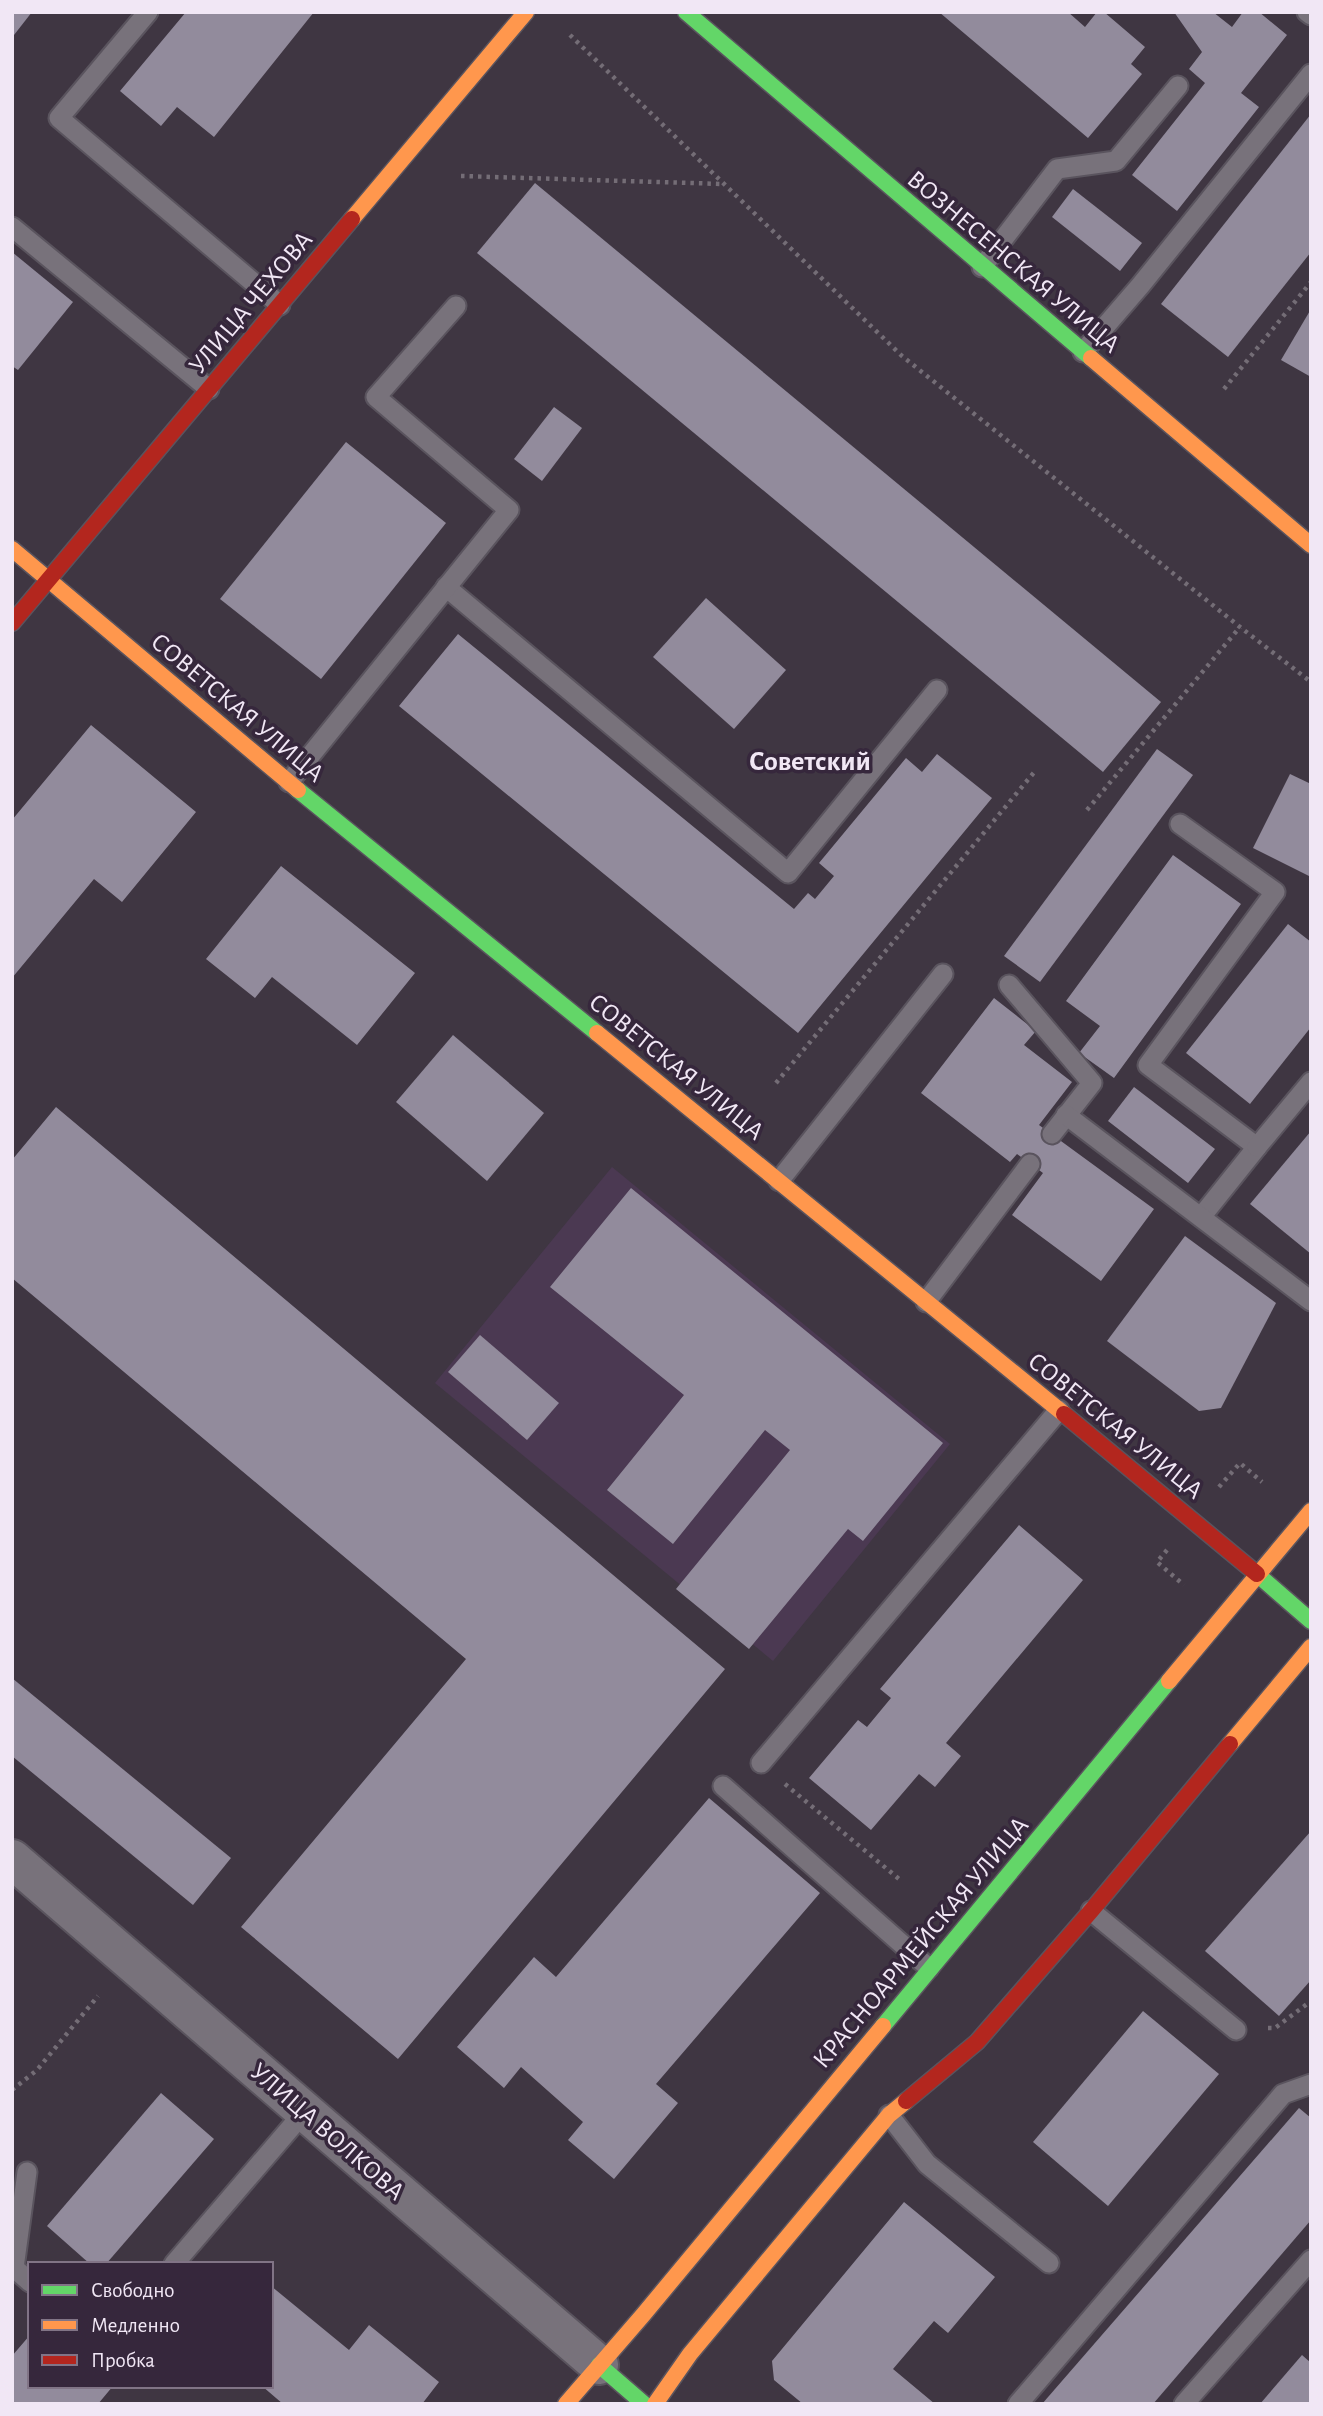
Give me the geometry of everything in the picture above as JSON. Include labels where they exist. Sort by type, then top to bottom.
[{"type":"street","name":"УЛИЦА ЧЕХОВА","points":[[12,622],[526,12]]},
{"type":"street","name":"ВОЗНЕСЕНСКАЯ УЛИЦА","points":[[685,12],[1311,545]]},
{"type":"street","name":"СОВЕТСКАЯ УЛИЦА","points":[[12,549],[289,782],[1059,1410],[1311,1621]]},
{"type":"street","name":"КРАСНОАРМЕЙСКАЯ УЛИЦА","points":[[566,2404],[1311,1511]]},
{"type":"street","points":[[655,2404],[690,2354],[889,2115],[977,2042],[1091,1911],[1311,1647]]},
{"type":"street","name":"УЛИЦА ВОЛКОВА","points":[[12,1859],[644,2404]]},
{"type":"lane","points":[[148,12],[59,118],[280,305]]},
{"type":"lane","points":[[1083,352],[1140,286],[1311,74]]},
{"type":"lane","points":[[982,267],[1057,169],[1116,161],[1178,86]]},
{"type":"lane","points":[[12,227],[209,389]]},
{"type":"lane","points":[[289,782],[509,510],[376,397],[456,306]]},
{"type":"lane","points":[[446,587],[788,873],[936,690]]},
{"type":"lane","points":[[1180,824],[1275,892],[1148,1065],[1257,1147]]},
{"type":"lane","points":[[779,1181],[943,974]]},
{"type":"lane","points":[[1009,985],[1092,1083],[1052,1134]]},
{"type":"lane","points":[[1201,1217],[1311,1082]]},
{"type":"lane","points":[[1066,1115],[1311,1301]]},
{"type":"lane","points":[[926,1302],[1030,1164]]},
{"type":"lane","points":[[761,1763],[1059,1410]]},
{"type":"lane","points":[[723,1786],[929,1968]]},
{"type":"lane","points":[[1091,1911],[1236,2030]]},
{"type":"lane","points":[[1018,2404],[1283,2094],[1311,2084]]},
{"type":"lane","points":[[176,2262],[305,2111]]},
{"type":"lane","points":[[889,2115],[927,2164],[1049,2263]]},
{"type":"lane","points":[[27,2172],[14,2268],[28,2280]]},
{"type":"lane","points":[[1184,2404],[1311,2260]]},
{"type":"path","points":[[570,35],[902,356],[1311,682]]},
{"type":"path","points":[[461,176],[724,184]]},
{"type":"path","points":[[1224,389],[1311,282]]},
{"type":"path","points":[[1087,810],[1240,627]]},
{"type":"path","points":[[776,1083],[1036,769]]},
{"type":"path","points":[[1219,1487],[1240,1463],[1262,1482]]},
{"type":"path","points":[[1157,1562],[1184,1585]]},
{"type":"path","points":[[761,1763],[899,1880]]},
{"type":"path","points":[[12,2090],[37,2070],[97,1996]]},
{"type":"path","points":[[1236,2030],[1275,2028],[1311,2001]]},
{"type":"shaded area","points":[[612,1167],[950,1444],[773,1661],[435,1383]]},
{"type":"building","points":[[12,12],[32,12],[14,35],[12,33]]},
{"type":"building","points":[[186,12],[314,12],[214,137],[177,107],[161,126],[120,91]]},
{"type":"building","points":[[939,12],[1068,12],[1085,27],[1097,12],[1104,12],[1145,47],[1131,64],[1142,74],[1088,138]]},
{"type":"building","points":[[1174,12],[1213,12],[1232,27],[1243,12],[1259,12],[1287,35],[1241,93],[1259,107],[1177,211],[1132,175],[1205,83],[1189,69],[1202,52]]},
{"type":"building","points":[[1311,114],[1311,252],[1228,357],[1161,304]]},
{"type":"building","points":[[535,183],[1161,702],[1103,772],[477,253]]},
{"type":"building","points":[[1073,189],[1142,243],[1120,271],[1052,217]]},
{"type":"building","points":[[12,252],[73,302],[18,370],[12,366]]},
{"type":"building","points":[[1311,309],[1311,377],[1281,360]]},
{"type":"building","points":[[554,407],[582,428],[542,481],[514,459]]},
{"type":"building","points":[[346,442],[446,523],[321,679],[220,599]]},
{"type":"building","points":[[706,598],[786,670],[734,729],[653,657]]},
{"type":"building","points":[[458,634],[794,909],[808,893],[815,899],[834,876],[819,863],[906,758],[922,772],[937,754],[992,798],[798,1033],[399,706]]},
{"type":"building","points":[[91,725],[196,812],[122,902],[94,879],[12,978],[12,820]]},
{"type":"building","points":[[1157,749],[1193,775],[1040,982],[1004,956]]},
{"type":"building","points":[[1290,774],[1311,784],[1311,877],[1253,848]]},
{"type":"building","points":[[1173,855],[1241,904],[1114,1078],[1079,1053],[1100,1026],[1066,1001]]},
{"type":"building","points":[[281,866],[415,973],[357,1045],[272,977],[255,998],[206,959]]},
{"type":"building","points":[[1288,924],[1311,942],[1311,1027],[1250,1104],[1186,1053]]},
{"type":"building","points":[[994,998],[1036,1031],[1024,1045],[1072,1082],[1039,1125],[1154,1209],[1101,1281],[1012,1215],[1043,1173],[1017,1154],[1010,1162],[921,1093]]},
{"type":"building","points":[[453,1035],[544,1113],[487,1181],[396,1102]]},
{"type":"building","points":[[1134,1087],[1215,1149],[1188,1183],[1108,1121]]},
{"type":"building","points":[[56,1107],[725,1669],[398,2059],[241,1927],[466,1659],[12,1278],[12,1160]]},
{"type":"building","points":[[1311,1131],[1311,1254],[1250,1204]]},
{"type":"building","points":[[631,1188],[943,1443],[863,1541],[848,1529],[749,1649],[676,1589],[790,1450],[765,1430],[673,1544],[607,1490],[684,1395],[550,1287]]},
{"type":"building","points":[[1185,1236],[1276,1303],[1221,1408],[1199,1411],[1107,1341]]},
{"type":"building","points":[[480,1335],[559,1403],[527,1440],[448,1372]]},
{"type":"building","points":[[1019,1525],[1083,1580],[946,1743],[961,1756],[935,1787],[919,1774],[871,1830],[809,1778],[858,1720],[867,1727],[891,1698],[880,1689]]},
{"type":"building","points":[[12,1678],[231,1858],[193,1905],[12,1756]]},
{"type":"building","points":[[709,1798],[820,1893],[656,2084],[678,2103],[614,2179],[568,2140],[583,2122],[521,2067],[504,2088],[457,2047],[534,1957],[556,1977]]},
{"type":"building","points":[[1311,1831],[1311,1980],[1279,2016],[1205,1951]]},
{"type":"building","points":[[1143,2011],[1219,2074],[1108,2206],[1033,2142]]},
{"type":"building","points":[[161,2093],[214,2139],[108,2262],[88,2262],[47,2226]]},
{"type":"building","points":[[1299,2108],[1311,2118],[1311,2220],[1153,2404],[1042,2404]]},
{"type":"building","points":[[904,2202],[995,2277],[948,2333],[934,2321],[893,2369],[935,2404],[803,2404],[774,2380],[772,2361]]},
{"type":"building","points":[[273,2288],[349,2350],[369,2325],[439,2382],[422,2404],[283,2404],[264,2388],[273,2388]]},
{"type":"building","points":[[28,2337],[28,2388],[111,2388],[98,2404],[12,2404],[12,2356]]},
{"type":"building","points":[[1302,2355],[1311,2363],[1311,2404],[1260,2404]]},
{"type":"traffic: fast","points":[[686,12],[1091,358]]},
{"type":"traffic: fast","points":[[298,790],[597,1033]]},
{"type":"traffic: fast","points":[[1257,1574],[1311,1621]]},
{"type":"traffic: fast","points":[[883,2026],[1169,1681]]},
{"type":"traffic: fast","points":[[599,2365],[644,2404]]},
{"type":"traffic: slow","points":[[352,219],[526,12]]},
{"type":"traffic: slow","points":[[1091,358],[1311,545]]},
{"type":"traffic: slow","points":[[12,549],[298,790]]},
{"type":"traffic: slow","points":[[597,1033],[1064,1414]]},
{"type":"traffic: slow","points":[[1169,1681],[1311,1511]]},
{"type":"traffic: slow","points":[[1230,1744],[1311,1647]]},
{"type":"traffic: slow","points":[[566,2404],[883,2026]]},
{"type":"traffic: slow","points":[[655,2404],[690,2354],[889,2115],[906,2101]]},
{"type":"traffic: jam","points":[[12,623],[352,219]]},
{"type":"traffic: jam","points":[[1064,1414],[1257,1574]]},
{"type":"traffic: jam","points":[[906,2101],[977,2042],[1091,1911],[1230,1744]]},
{"type":"district","name":"Советский","points":[[810,760]]}]
